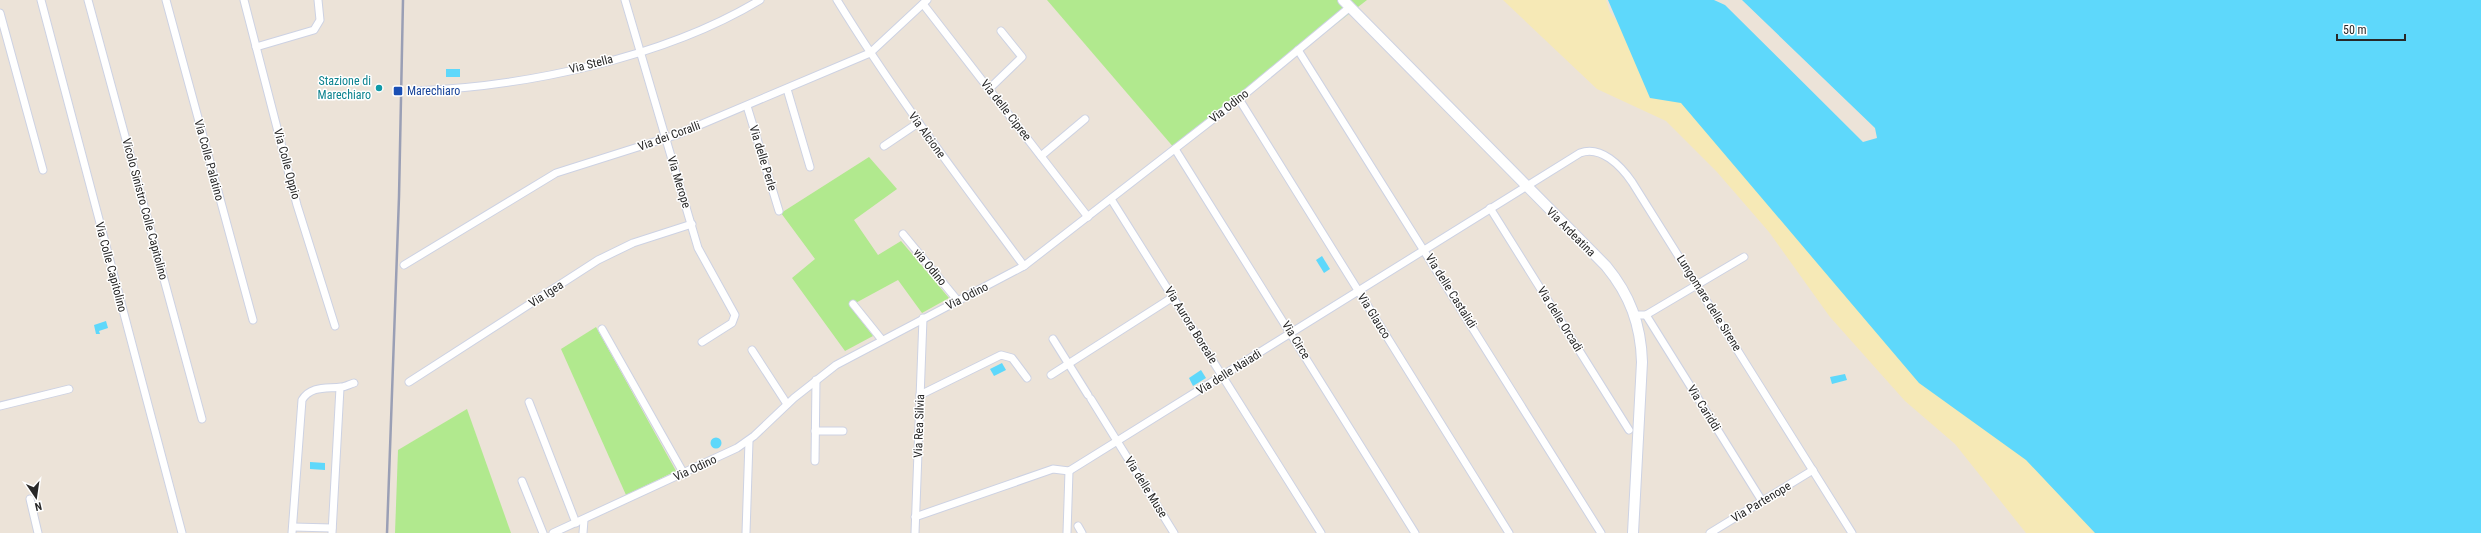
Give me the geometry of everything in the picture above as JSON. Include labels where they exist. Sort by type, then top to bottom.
[{"type":"main road","name":"Via Ardeatina","points":[[1343,0],[1611,272],[1625,292],[1636,315],[1640,336],[1642,367],[1633,533]]},
{"type":"street","name":"Via Colle Capitolino","points":[[42,0],[182,533]]},
{"type":"street","name":"Vicolo Sinistro Colle Capitolino","points":[[88,0],[202,419]]},
{"type":"street","name":"Via Colle Palatino","points":[[166,0],[253,320]]},
{"type":"street","name":"Via Colle Oppio","points":[[244,0],[297,205],[335,326]]},
{"type":"street","points":[[256,47],[314,30],[320,20],[318,0]]},
{"type":"street","name":"Via Merope","points":[[625,0],[701,254],[735,315],[732,323],[702,342]]},
{"type":"street","name":"Via Stella","points":[[413,90],[519,80],[640,52],[716,23],[760,0]]},
{"type":"street","name":"Via Alcione","points":[[837,0],[870,53],[918,123],[1024,266]]},
{"type":"street","name":"Via dei Coralli","points":[[404,265],[556,173],[578,164],[666,138],[747,106],[870,53],[925,2]]},
{"type":"street","name":"Via delle Cipree","points":[[925,2],[1088,217]]},
{"type":"street","name":"Via Odino","points":[[553,533],[684,474],[748,441],[786,404],[836,365],[1024,266],[1239,99],[1350,8]]},
{"type":"street","points":[[0,13],[43,170]]},
{"type":"street","points":[[989,88],[1022,57],[1001,31]]},
{"type":"street","name":"Via delle Castalidi","points":[[1298,50],[1425,249],[1601,533]]},
{"type":"street","points":[[787,89],[810,167]]},
{"type":"street","name":"Via Glauco","points":[[1239,99],[1509,533]]},
{"type":"street","name":"Via delle Perle","points":[[747,106],[779,211]]},
{"type":"street","points":[[1041,156],[1085,119]]},
{"type":"street","points":[[884,146],[918,123]]},
{"type":"street","name":"Via Circe","points":[[1175,149],[1415,533]]},
{"type":"street","name":"Lungomare delle Sirene","points":[[1526,186],[1580,153],[1590,151],[1604,155],[1629,176],[1698,284],[1852,533]]},
{"type":"street","name":"Via delle Naiadi","points":[[1069,471],[1118,442],[1526,186]]},
{"type":"street","name":"Via Aurora Boreale","points":[[1111,199],[1321,533]]},
{"type":"street","name":"Via delle Orcadi","points":[[1490,208],[1629,430]]},
{"type":"street","name":"Via Igea","points":[[409,382],[604,257],[633,243],[692,224]]},
{"type":"street","name":"via Odino","points":[[902,234],[958,301]]},
{"type":"street","points":[[1636,315],[1646,315],[1744,257]]},
{"type":"street","points":[[1051,375],[1173,297]]},
{"type":"street","points":[[854,304],[882,340]]},
{"type":"street","name":"Via Cariddi","points":[[1646,315],[1762,501]]},
{"type":"street","name":"Via Rea Silvia","points":[[915,533],[924,318]]},
{"type":"street","points":[[602,328],[684,474]]},
{"type":"street","name":"Via delle Muse","points":[[1053,339],[1174,533]]},
{"type":"street","points":[[752,350],[786,404]]},
{"type":"street","points":[[920,395],[1003,355],[1012,358],[1027,378]]},
{"type":"street","points":[[815,461],[816,380]]},
{"type":"street","points":[[340,388],[332,531],[292,530],[302,400],[311,392],[328,386],[340,388],[354,383]]},
{"type":"street","points":[[0,406],[69,389]]},
{"type":"street","points":[[529,402],[576,523]]},
{"type":"street","points":[[816,431],[843,431]]},
{"type":"street","points":[[746,533],[748,441]]},
{"type":"street","points":[[916,517],[1053,469],[1069,471],[1067,533]]},
{"type":"street","name":"Via Partenope","points":[[1710,533],[1813,470]]},
{"type":"street","points":[[522,481],[543,533]]},
{"type":"street","points":[[30,499],[38,533]]},
{"type":"street","points":[[583,533],[584,520]]},
{"type":"green space","points":[[1047,0],[1367,0],[1175,149]]},
{"type":"green space","points":[[869,157],[897,189],[854,220],[878,255],[901,241],[949,298],[922,313],[898,280],[850,306],[873,336],[845,351],[792,278],[815,259],[781,213]]},
{"type":"green space","points":[[596,327],[676,471],[626,495],[561,349]]},
{"type":"green space","points":[[467,409],[511,533],[395,533],[398,450]]},
{"type":"sand","points":[[1503,0],[1606,0],[1610,12],[1656,73],[2104,533],[2026,533],[1955,444],[1905,401],[1830,317],[1769,232],[1717,172],[1666,121],[1597,89]]},
{"type":"water","points":[[1608,0],[1714,0],[1725,5],[1863,142],[1877,138],[1875,128],[1742,0],[2481,0],[2481,533],[2095,533],[2026,460],[1919,383],[1681,103],[1650,98]]},
{"type":"water","points":[[446,69],[460,69],[460,77],[446,77]]},
{"type":"water","points":[[1322,256],[1330,269],[1324,273],[1316,260]]},
{"type":"water","points":[[106,321],[108,328],[99,331],[100,334],[96,334],[94,325]]},
{"type":"water","points":[[1002,363],[1006,370],[994,376],[990,369]]},
{"type":"water","points":[[1201,370],[1206,378],[1193,386],[1189,378]]},
{"type":"water","points":[[1845,374],[1847,380],[1832,384],[1830,377]]},
{"type":"water","points":[[716,437],[720,439],[722,443],[720,447],[716,449],[712,447],[710,443],[712,439]]},
{"type":"water","points":[[310,462],[325,463],[325,470],[310,469]]},
{"type":"railway","points":[[387,533],[399,197],[403,0]]},
{"type":"place","name":"Stazione di Marechiaro","points":[[379,88]]},
{"type":"place","name":"Marechiaro","points":[[398,91]]}]
